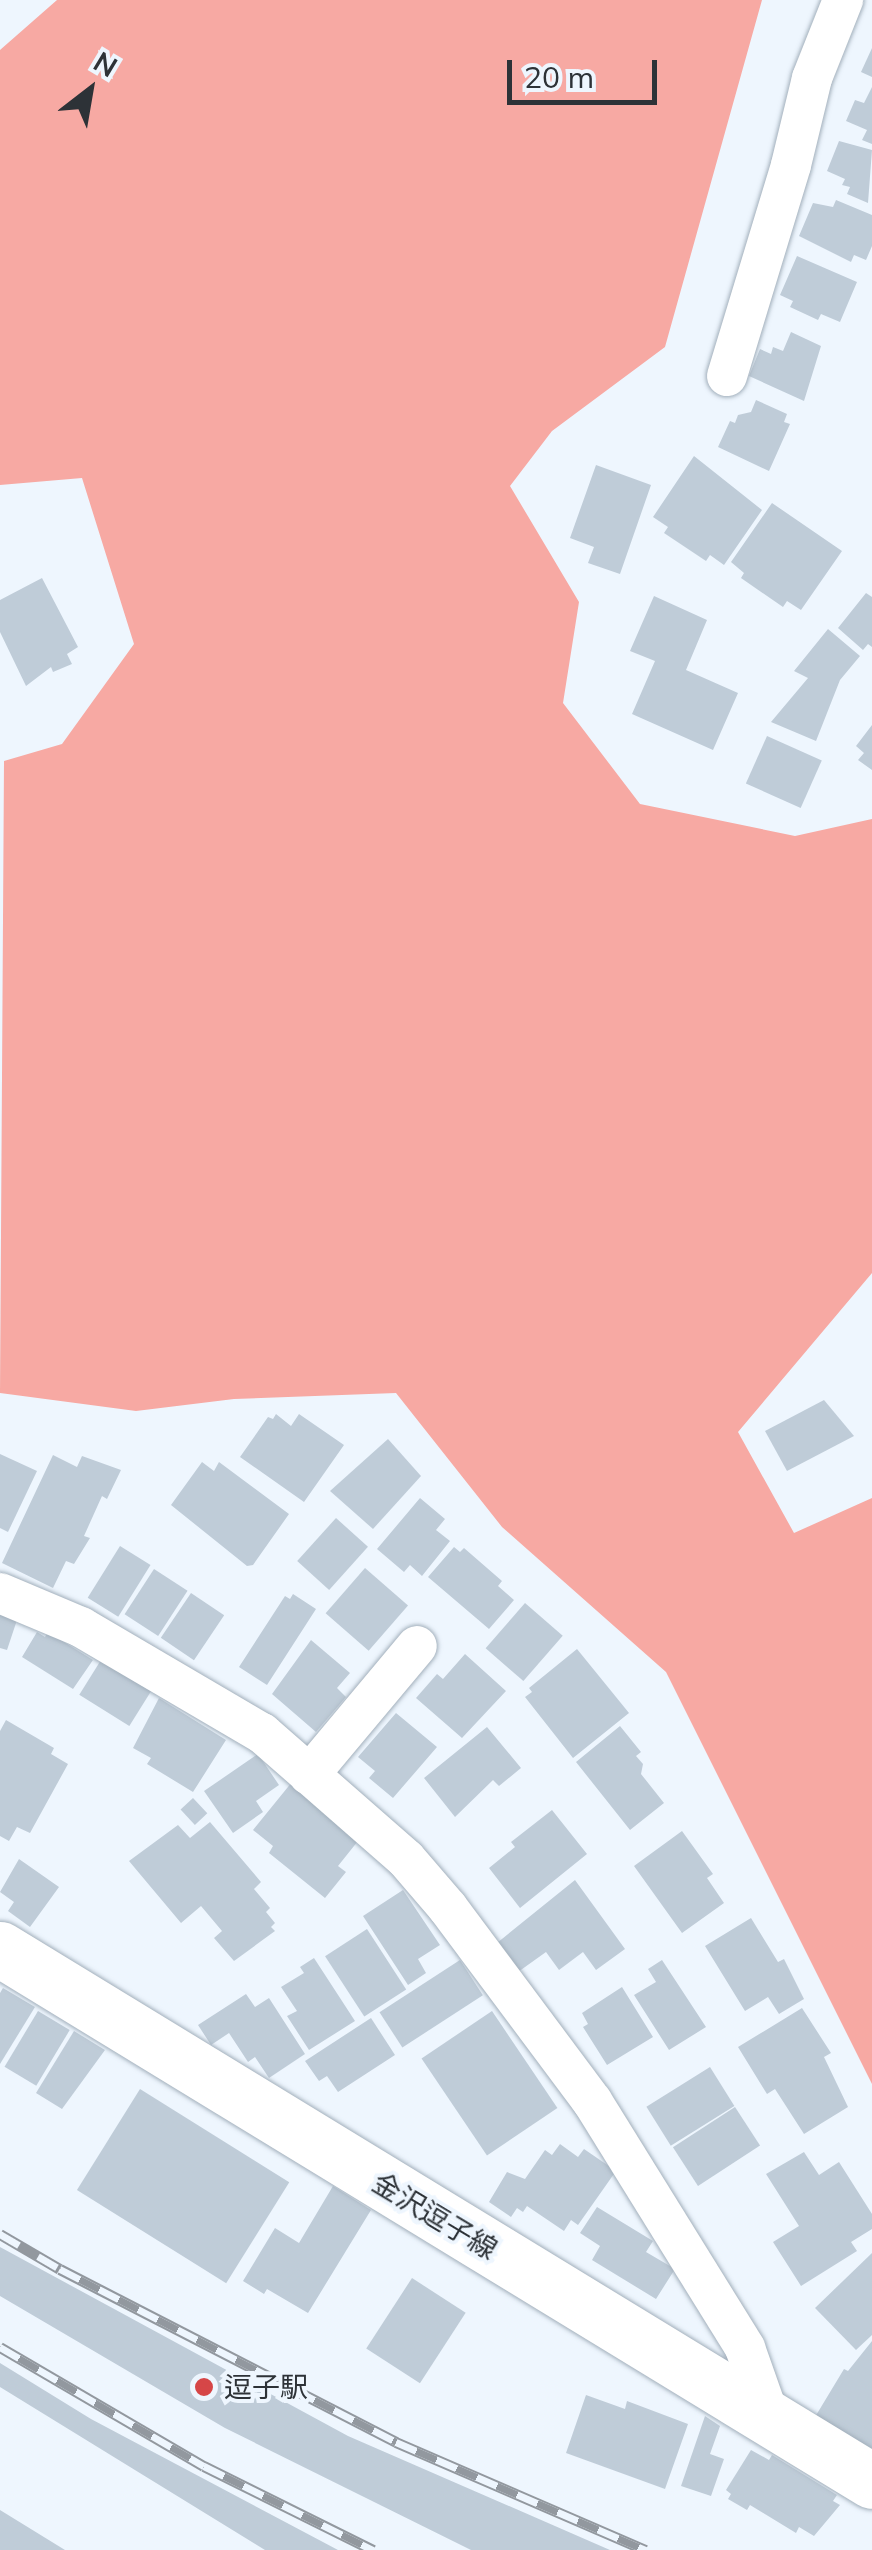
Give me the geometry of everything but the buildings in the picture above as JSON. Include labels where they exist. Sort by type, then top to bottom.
[{"type":"main road","name":"金沢逗子線","points":[[0,1949],[872,2481]]},
{"type":"street","points":[[727,376],[791,166],[812,78],[842,0]]},
{"type":"street","points":[[0,1593],[81,1626],[262,1733],[406,1859],[448,1908],[592,2101],[745,2348],[770,2419]]},
{"type":"street","points":[[309,1775],[417,1646]]},
{"type":"shaded area","points":[[57,0],[762,0],[665,347],[552,431],[510,486],[579,602],[563,703],[640,804],[795,836],[872,819],[872,1273],[738,1432],[794,1533],[872,1498],[872,2084],[666,1672],[502,1527],[396,1393],[234,1399],[136,1411],[0,1393],[4,761],[62,744],[134,644],[82,478],[0,485],[0,50]]},
{"type":"railway","points":[[0,2234],[60,2269],[396,2442],[646,2550]]},
{"type":"railway","points":[[0,2347],[204,2466],[373,2550]]},
{"type":"place","name":"逗子駅","points":[[204,2387]]}]
